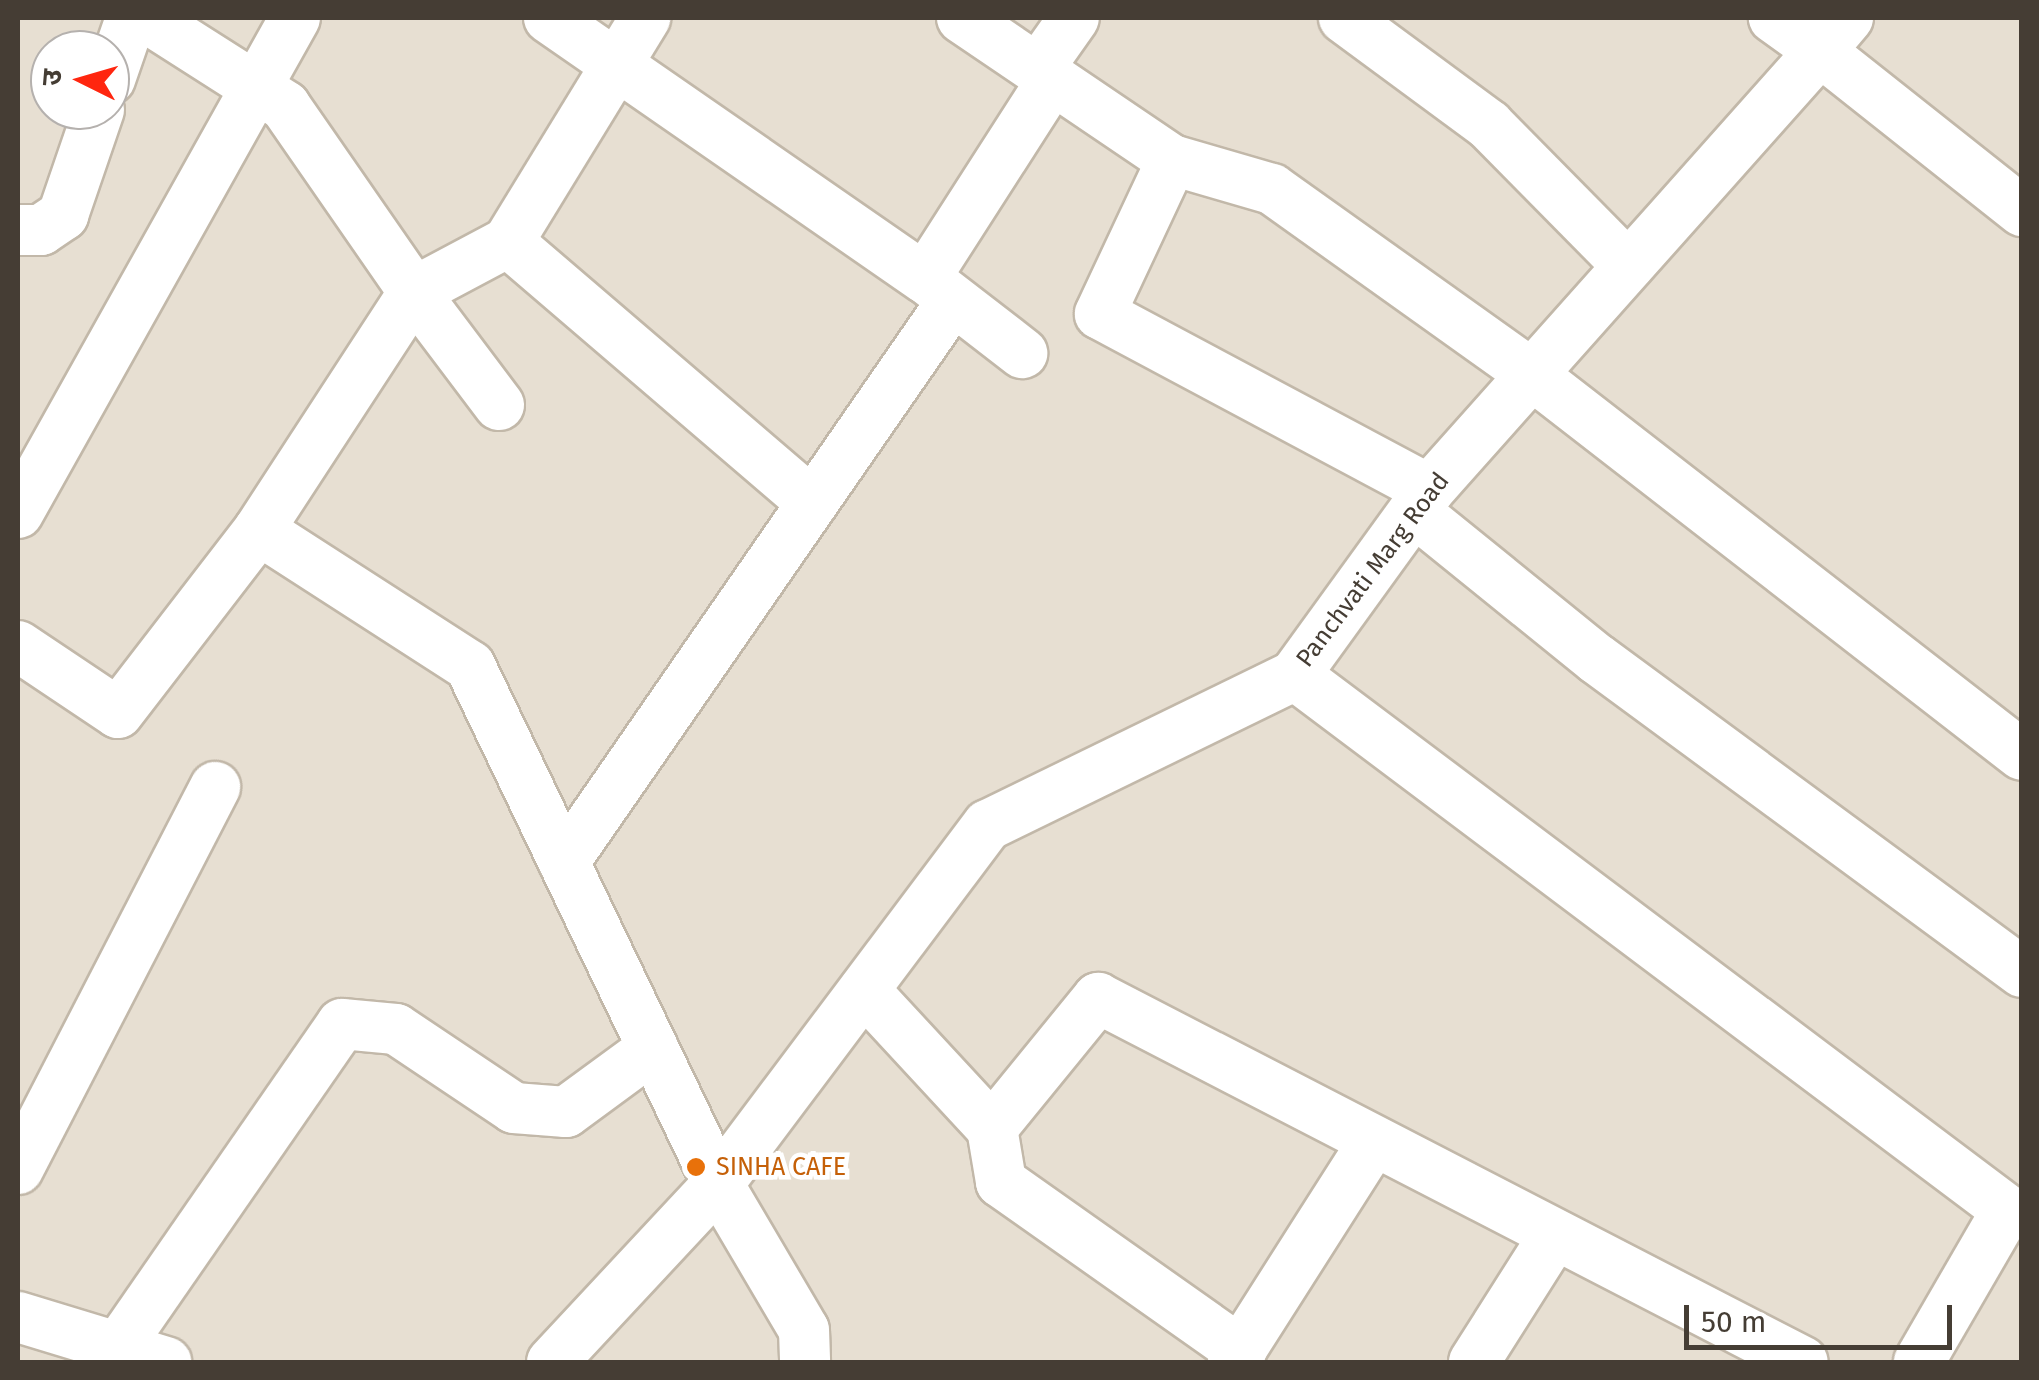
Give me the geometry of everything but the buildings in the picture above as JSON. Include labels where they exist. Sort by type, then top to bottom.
[{"type":"street","points":[[147,18],[285,106],[414,292],[499,405]]},
{"type":"street","points":[[18,512],[295,18]]},
{"type":"street","points":[[549,18],[939,289],[1022,353]]},
{"type":"street","points":[[18,646],[118,712],[259,530],[414,292],[508,242],[644,18]]},
{"type":"street","points":[[962,18],[1172,160],[1272,189],[1532,374],[2022,754]]},
{"type":"street","points":[[564,862],[813,502],[939,289],[1074,18]]},
{"type":"street","points":[[1344,18],[1489,125],[1628,266]]},
{"type":"street","points":[[1774,18],[1834,34],[2022,212]]},
{"type":"street","name":"Panchvati Marg Road","points":[[552,1362],[718,1184],[988,826],[1295,675],[1421,500],[1834,34]]},
{"type":"street","points":[[18,230],[42,230],[63,215],[92,130]]},
{"type":"street","points":[[1172,160],[1100,314],[1421,500],[1644,695],[2022,972]]},
{"type":"street","points":[[508,242],[813,502]]},
{"type":"street","points":[[259,530],[470,666],[718,1184],[793,1352]]},
{"type":"street","points":[[1295,675],[2007,1210],[2003,1265],[1919,1362]]},
{"type":"street","points":[[18,1169],[215,787]]},
{"type":"street","points":[[864,990],[992,1128],[1000,1182],[1237,1357],[1372,1144]]},
{"type":"street","points":[[992,1128],[1098,998],[1372,1144],[1803,1362]]},
{"type":"street","points":[[113,1355],[342,1024],[396,1029],[514,1108],[566,1112],[653,1048]]},
{"type":"street","points":[[1474,1362],[1554,1236]]},
{"type":"street","points":[[18,1317],[113,1355],[166,1362]]},
{"type":"shaded area","points":[[18,18],[2021,18],[2021,1362],[18,1362]]},
{"type":"place","name":"SINHA CAFE","points":[[696,1167]]}]
